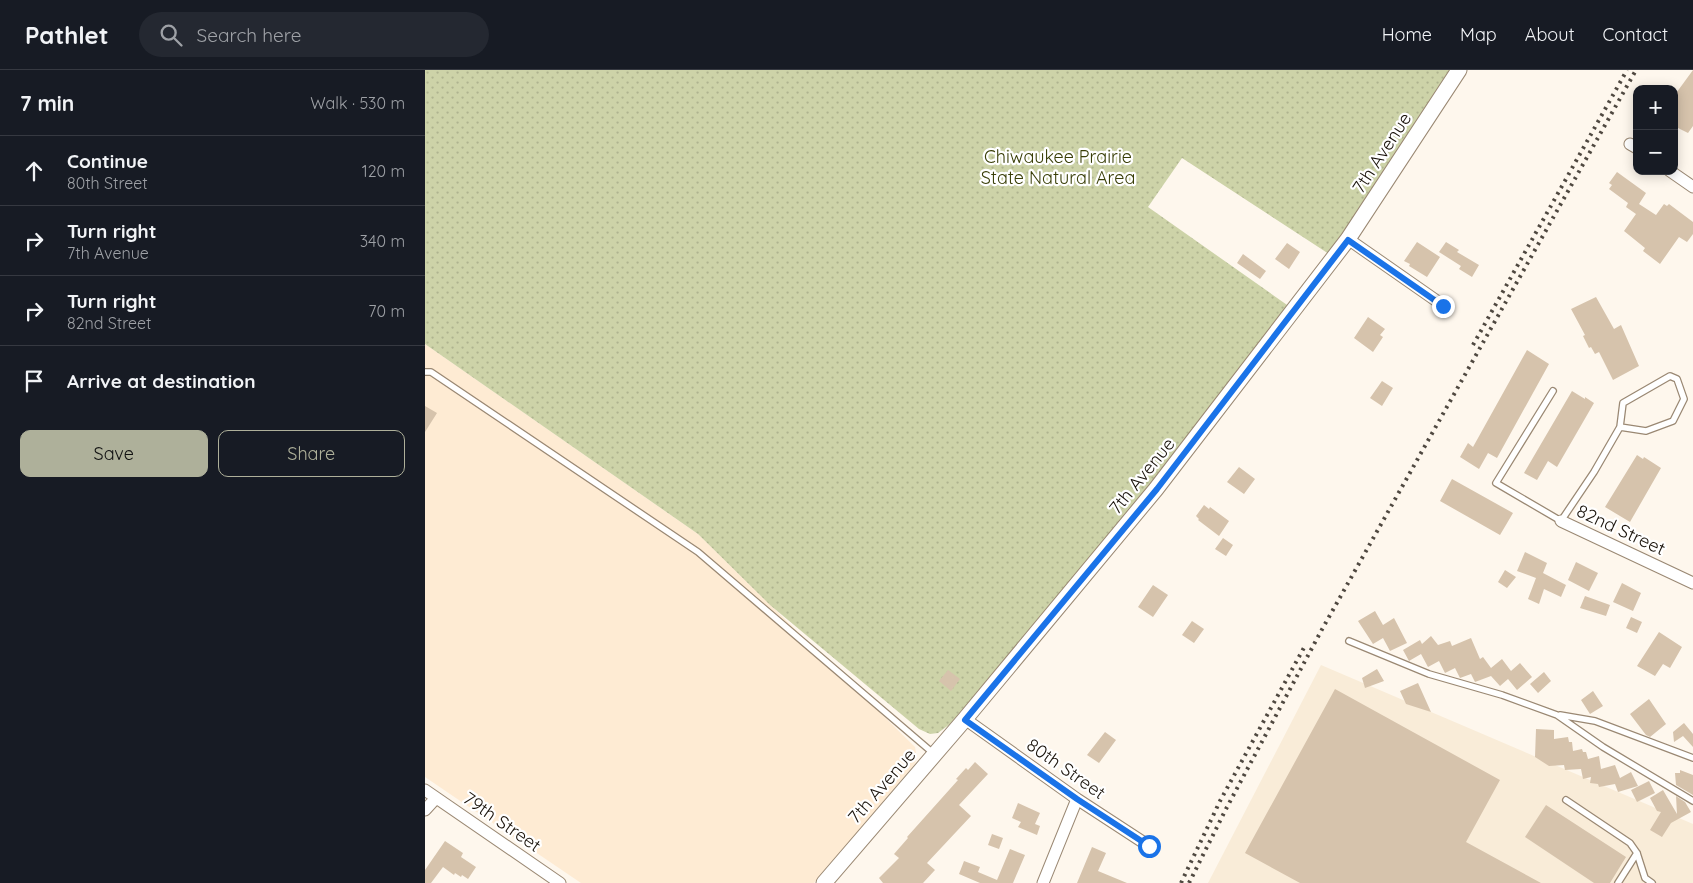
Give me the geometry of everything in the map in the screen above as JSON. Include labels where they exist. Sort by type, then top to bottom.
[{"type":"street","name":"7th Avenue","points":[[824,883],[965,720],[1157,489],[1348,240],[1459,70]]},
{"type":"street","points":[[1676,175],[1693,187]]},
{"type":"street","points":[[1348,240],[1443,306]]},
{"type":"street","name":"82nd Street","points":[[1561,521],[1693,583]]},
{"type":"street","name":"80th Street","points":[[965,720],[1077,799],[1149,846]]},
{"type":"street","name":"79th Street","points":[[425,790],[560,883]]},
{"type":"street","points":[[425,810],[436,798]]},
{"type":"street","points":[[1043,883],[1077,799]]},
{"type":"lane","points":[[425,372],[431,372],[698,552],[935,755]]},
{"type":"lane","points":[[1553,390],[1496,483],[1561,521],[1594,472],[1620,427],[1623,403],[1671,376],[1677,379],[1684,399],[1673,421],[1646,431],[1620,427]]},
{"type":"lane","points":[[1349,641],[1429,674],[1502,695],[1557,715],[1595,721],[1693,758]]},
{"type":"lane","points":[[1557,715],[1603,747],[1693,801]]},
{"type":"lane","points":[[1566,800],[1630,843],[1637,852],[1645,878],[1652,883]]},
{"type":"lane","points":[[1618,883],[1637,852]]},
{"type":"shaded area","points":[[425,344],[698,534],[915,747],[917,759],[914,765],[814,883],[581,883],[425,777]]},
{"type":"shaded area","points":[[1321,665],[1693,824],[1693,883],[1208,883]]},
{"type":"green space","name":"Chiwaukee Prairie State Natural Area","points":[[425,70],[1453,70],[1329,254],[1182,158],[1148,207],[1290,307],[1074,581],[950,724],[938,733],[930,734],[919,729],[770,605],[698,534],[425,344]]},
{"type":"building","points":[[1693,70],[1693,126],[1688,133],[1678,128],[1678,91]]},
{"type":"building","points":[[1617,172],[1646,193],[1639,204],[1656,215],[1664,204],[1667,206],[1669,204],[1693,222],[1693,234],[1687,242],[1679,237],[1660,264],[1643,251],[1645,248],[1624,231],[1636,214],[1626,207],[1628,203],[1609,189],[1612,185],[1609,183]]},
{"type":"building","points":[[1417,242],[1440,257],[1427,277],[1404,261]]},
{"type":"building","points":[[1446,242],[1459,250],[1457,252],[1479,265],[1472,277],[1459,269],[1461,266],[1439,252]]},
{"type":"building","points":[[1287,243],[1300,252],[1289,269],[1275,259]]},
{"type":"building","points":[[1243,254],[1266,271],[1260,279],[1237,263]]},
{"type":"building","points":[[1596,297],[1614,329],[1621,325],[1639,366],[1613,380],[1599,352],[1595,354],[1591,347],[1589,348],[1583,336],[1585,335],[1571,309]]},
{"type":"building","points":[[1368,317],[1385,329],[1380,335],[1383,337],[1373,352],[1354,338]]},
{"type":"building","points":[[1527,350],[1549,364],[1497,458],[1488,453],[1479,469],[1460,457],[1468,443],[1473,447]]},
{"type":"building","points":[[1382,381],[1393,388],[1382,406],[1370,398]]},
{"type":"building","points":[[1572,391],[1594,403],[1557,467],[1548,461],[1537,480],[1524,473]]},
{"type":"building","points":[[425,406],[437,413],[425,432]]},
{"type":"building","points":[[1637,455],[1643,459],[1644,457],[1661,468],[1630,522],[1605,507]]},
{"type":"building","points":[[1239,467],[1255,479],[1244,494],[1227,482]]},
{"type":"building","points":[[1452,479],[1513,513],[1500,535],[1440,501]]},
{"type":"building","points":[[1204,505],[1209,509],[1210,507],[1229,521],[1219,536],[1198,520],[1196,516]]},
{"type":"building","points":[[1223,538],[1233,545],[1226,556],[1215,549]]},
{"type":"building","points":[[1525,552],[1547,563],[1543,573],[1566,585],[1561,597],[1544,589],[1539,604],[1528,599],[1536,578],[1517,571]]},
{"type":"building","points":[[1576,562],[1598,573],[1589,591],[1568,580]]},
{"type":"building","points":[[1505,570],[1516,577],[1507,588],[1498,582]]},
{"type":"building","points":[[1622,583],[1641,593],[1633,611],[1613,602]]},
{"type":"building","points":[[1153,585],[1168,595],[1153,617],[1138,607]]},
{"type":"building","points":[[1585,596],[1610,605],[1606,616],[1580,608]]},
{"type":"building","points":[[1375,611],[1383,625],[1394,618],[1407,643],[1390,651],[1383,638],[1373,644],[1358,621]]},
{"type":"building","points":[[1631,617],[1642,622],[1637,633],[1626,628]]},
{"type":"building","points":[[1192,621],[1204,629],[1194,643],[1182,635]]},
{"type":"building","points":[[1659,632],[1682,647],[1670,668],[1663,664],[1655,676],[1637,666]]},
{"type":"building","points":[[1431,636],[1438,645],[1450,641],[1452,646],[1471,638],[1480,659],[1483,657],[1491,668],[1502,659],[1511,671],[1520,663],[1532,677],[1517,690],[1508,679],[1500,686],[1491,676],[1475,682],[1471,674],[1460,678],[1455,668],[1445,673],[1439,661],[1428,667],[1421,654],[1409,661],[1403,650],[1420,640],[1422,644]]},
{"type":"building","points":[[1377,669],[1384,681],[1365,688],[1362,678]]},
{"type":"building","points":[[948,670],[960,679],[951,691],[939,681]]},
{"type":"building","points":[[1544,672],[1551,681],[1538,693],[1530,684]]},
{"type":"building","points":[[1418,683],[1431,712],[1406,704],[1400,691]]},
{"type":"building","points":[[1335,689],[1500,780],[1466,842],[1541,883],[1300,883],[1245,853]]},
{"type":"building","points":[[1593,691],[1603,706],[1590,714],[1581,700]]},
{"type":"building","points":[[1649,699],[1666,724],[1650,737],[1646,735],[1630,714]]},
{"type":"building","points":[[1684,723],[1693,734],[1693,747],[1683,736],[1674,742],[1673,732]]},
{"type":"building","points":[[1536,729],[1554,730],[1554,739],[1568,737],[1569,742],[1572,742],[1573,751],[1582,749],[1583,752],[1586,752],[1588,759],[1599,756],[1601,769],[1615,765],[1620,778],[1631,772],[1638,786],[1618,792],[1615,784],[1599,787],[1598,784],[1590,783],[1591,777],[1583,779],[1581,769],[1565,770],[1564,765],[1549,766],[1535,757]]},
{"type":"building","points":[[1105,732],[1116,740],[1099,763],[1087,755]]},
{"type":"building","points":[[975,762],[988,774],[959,805],[971,816],[927,863],[935,870],[923,883],[883,883],[879,878],[899,858],[894,854],[958,780],[956,779],[966,768],[968,770]]},
{"type":"building","points":[[1680,770],[1693,775],[1693,795],[1676,785],[1675,773],[1680,773]]},
{"type":"building","points":[[1649,781],[1655,793],[1637,802],[1631,790]]},
{"type":"building","points":[[1663,790],[1677,814],[1676,796],[1685,802],[1691,812],[1671,823],[1662,837],[1650,830],[1661,812],[1657,811],[1650,798]]},
{"type":"building","points":[[1018,803],[1040,813],[1035,824],[1040,826],[1037,835],[1018,827],[1021,822],[1012,818]]},
{"type":"building","points":[[1546,805],[1626,857],[1610,883],[1594,883],[1525,837]]},
{"type":"building","points":[[992,834],[1003,838],[999,849],[988,845]]},
{"type":"building","points":[[445,841],[463,853],[461,857],[476,867],[468,879],[455,873],[454,875],[443,867],[431,883],[425,883],[425,870]]},
{"type":"building","points":[[1092,847],[1106,853],[1098,871],[1127,883],[1077,883]]},
{"type":"building","points":[[1010,849],[1025,855],[1013,883],[980,883],[959,874],[964,861],[980,867],[978,872],[997,880]]},
{"type":"railway","points":[[1473,345],[1627,70]]},
{"type":"railway","points":[[1189,883],[1226,809],[1320,633],[1636,70]]},
{"type":"railway","points":[[1181,883],[1220,801],[1306,644]]},
{"type":"route","points":[[1149,846],[1077,799],[965,720],[1157,489],[1348,240],[1443,306]]}]
